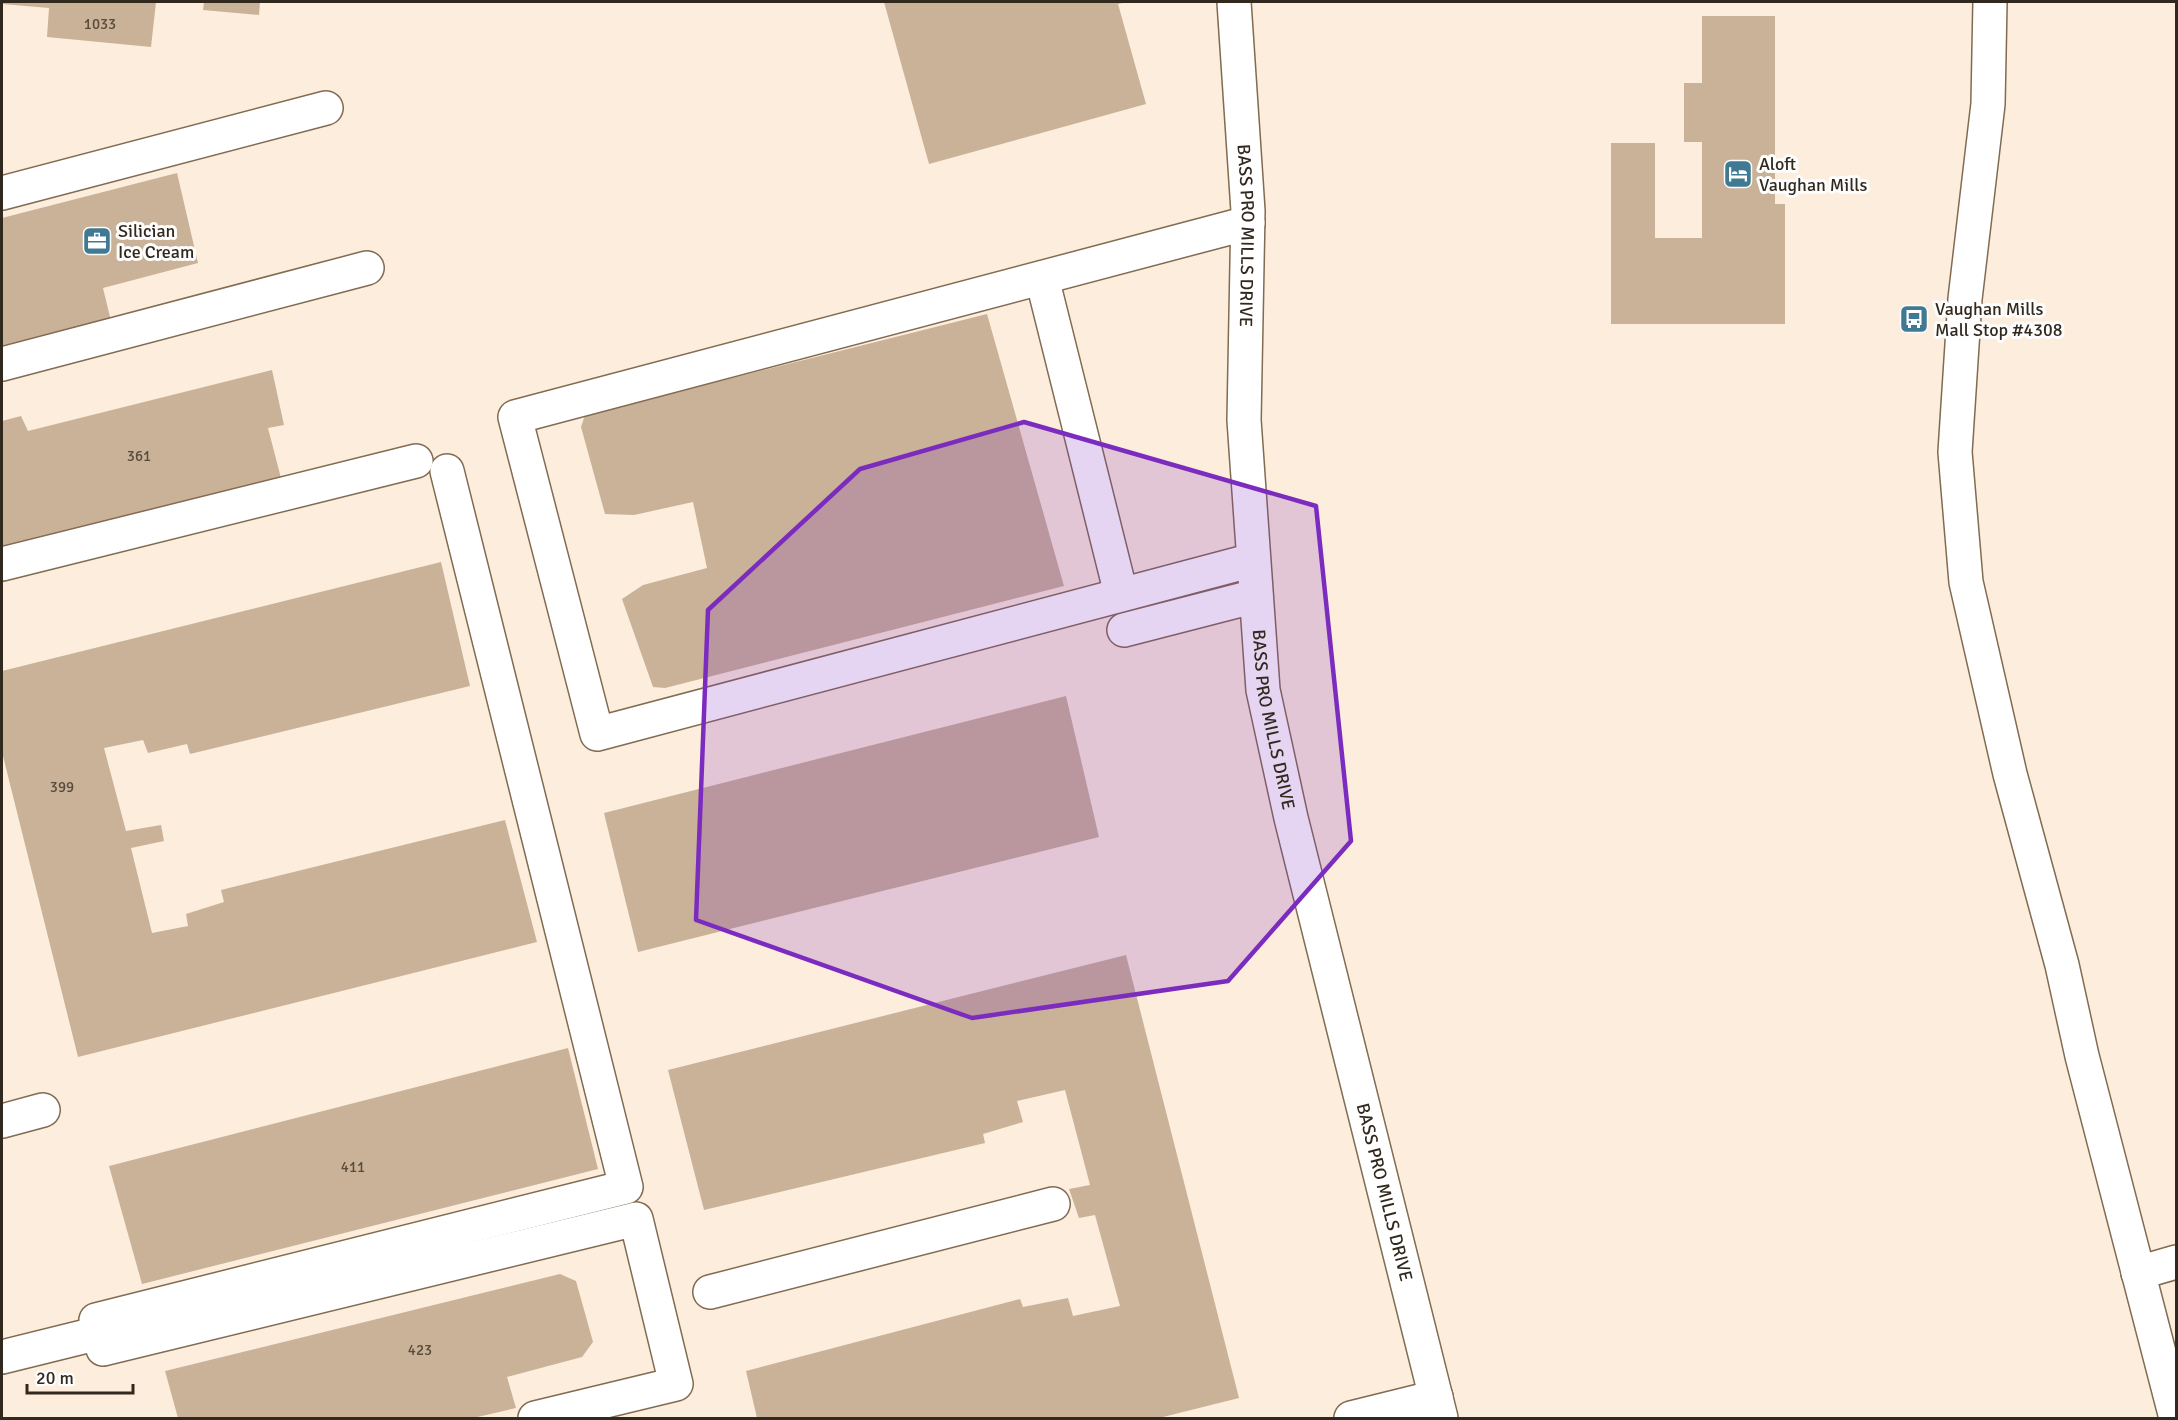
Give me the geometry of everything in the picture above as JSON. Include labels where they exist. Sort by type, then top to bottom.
[{"type":"street","name":"BASS PRO MILLS DRIVE","points":[[1234,2],[1248,223],[1245,420],[1263,690],[1291,818],[1438,1408]]},
{"type":"street","points":[[1990,2],[1988,104],[1965,299],[1955,452],[1966,582],[1993,705],[2062,965],[2082,1056],[2176,1419]]},
{"type":"street","points":[[2,193],[326,108]]},
{"type":"street","points":[[1248,223],[514,417],[597,734],[1253,560]]},
{"type":"street","points":[[2,364],[367,268]]},
{"type":"street","points":[[1042,278],[1121,594]]},
{"type":"street","points":[[2,564],[417,461]]},
{"type":"street","points":[[100,1334],[626,1187],[447,471]]},
{"type":"street","points":[[1124,630],[1256,596]]},
{"type":"street","points":[[2,1121],[43,1110]]},
{"type":"street","points":[[710,1292],[1053,1204]]},
{"type":"street","points":[[2,1357],[636,1219],[676,1384],[535,1419]]},
{"type":"street","points":[[2138,1273],[2176,1262]]},
{"type":"street","points":[[1351,1419],[1438,1408]]},
{"type":"highlighted area","points":[[1024,422],[1316,506],[1351,841],[1228,981],[972,1018],[696,920],[708,610],[860,469]]},
{"type":"building","points":[[2,2],[156,2],[151,47],[47,37],[49,8],[2,4]]},
{"type":"building","points":[[204,2],[260,2],[259,15],[203,10]]},
{"type":"building","points":[[884,2],[1127,2],[1118,4],[1146,104],[929,164]]},
{"type":"building","name":"Aloft Vaughan Mills","points":[[1702,16],[1775,16],[1775,204],[1785,204],[1785,324],[1611,324],[1611,143],[1655,143],[1655,238],[1702,238],[1702,142],[1684,142],[1684,83],[1702,83]]},
{"type":"building","name":"Silician Ice Cream","points":[[177,173],[198,263],[103,288],[111,321],[2,348],[2,218]]},
{"type":"building","points":[[987,314],[1064,586],[665,688],[653,687],[622,599],[643,585],[707,568],[693,502],[634,515],[605,514],[581,427],[585,415]]},
{"type":"building","points":[[272,370],[284,425],[268,428],[282,482],[2,550],[2,421],[21,416],[28,431]]},
{"type":"building","points":[[441,562],[470,686],[190,754],[187,744],[148,753],[143,740],[104,748],[126,831],[161,825],[164,841],[131,848],[152,933],[188,926],[186,914],[224,902],[221,890],[505,820],[537,942],[78,1057],[2,752],[2,671]]},
{"type":"building","points":[[1066,696],[1099,837],[638,952],[604,813]]},
{"type":"building","points":[[1126,955],[1239,1398],[1159,1418],[757,1418],[746,1371],[1020,1299],[1023,1307],[1068,1298],[1073,1316],[1120,1306],[1095,1215],[1079,1218],[1069,1189],[1090,1185],[1065,1090],[1017,1101],[1023,1122],[983,1134],[985,1143],[704,1210],[668,1070]]},
{"type":"building","points":[[568,1048],[598,1169],[142,1284],[109,1166]]},
{"type":"building","points":[[560,1274],[576,1281],[593,1342],[582,1357],[507,1377],[516,1408],[473,1418],[178,1418],[165,1371]]},
{"type":"place","name":"Aloft Vaughan Mills","points":[[1738,174]]},
{"type":"place","name":"Silician Ice Cream","points":[[97,241]]},
{"type":"place","name":"Vaughan Mills Mall Stop #4308","points":[[1914,319]]}]
